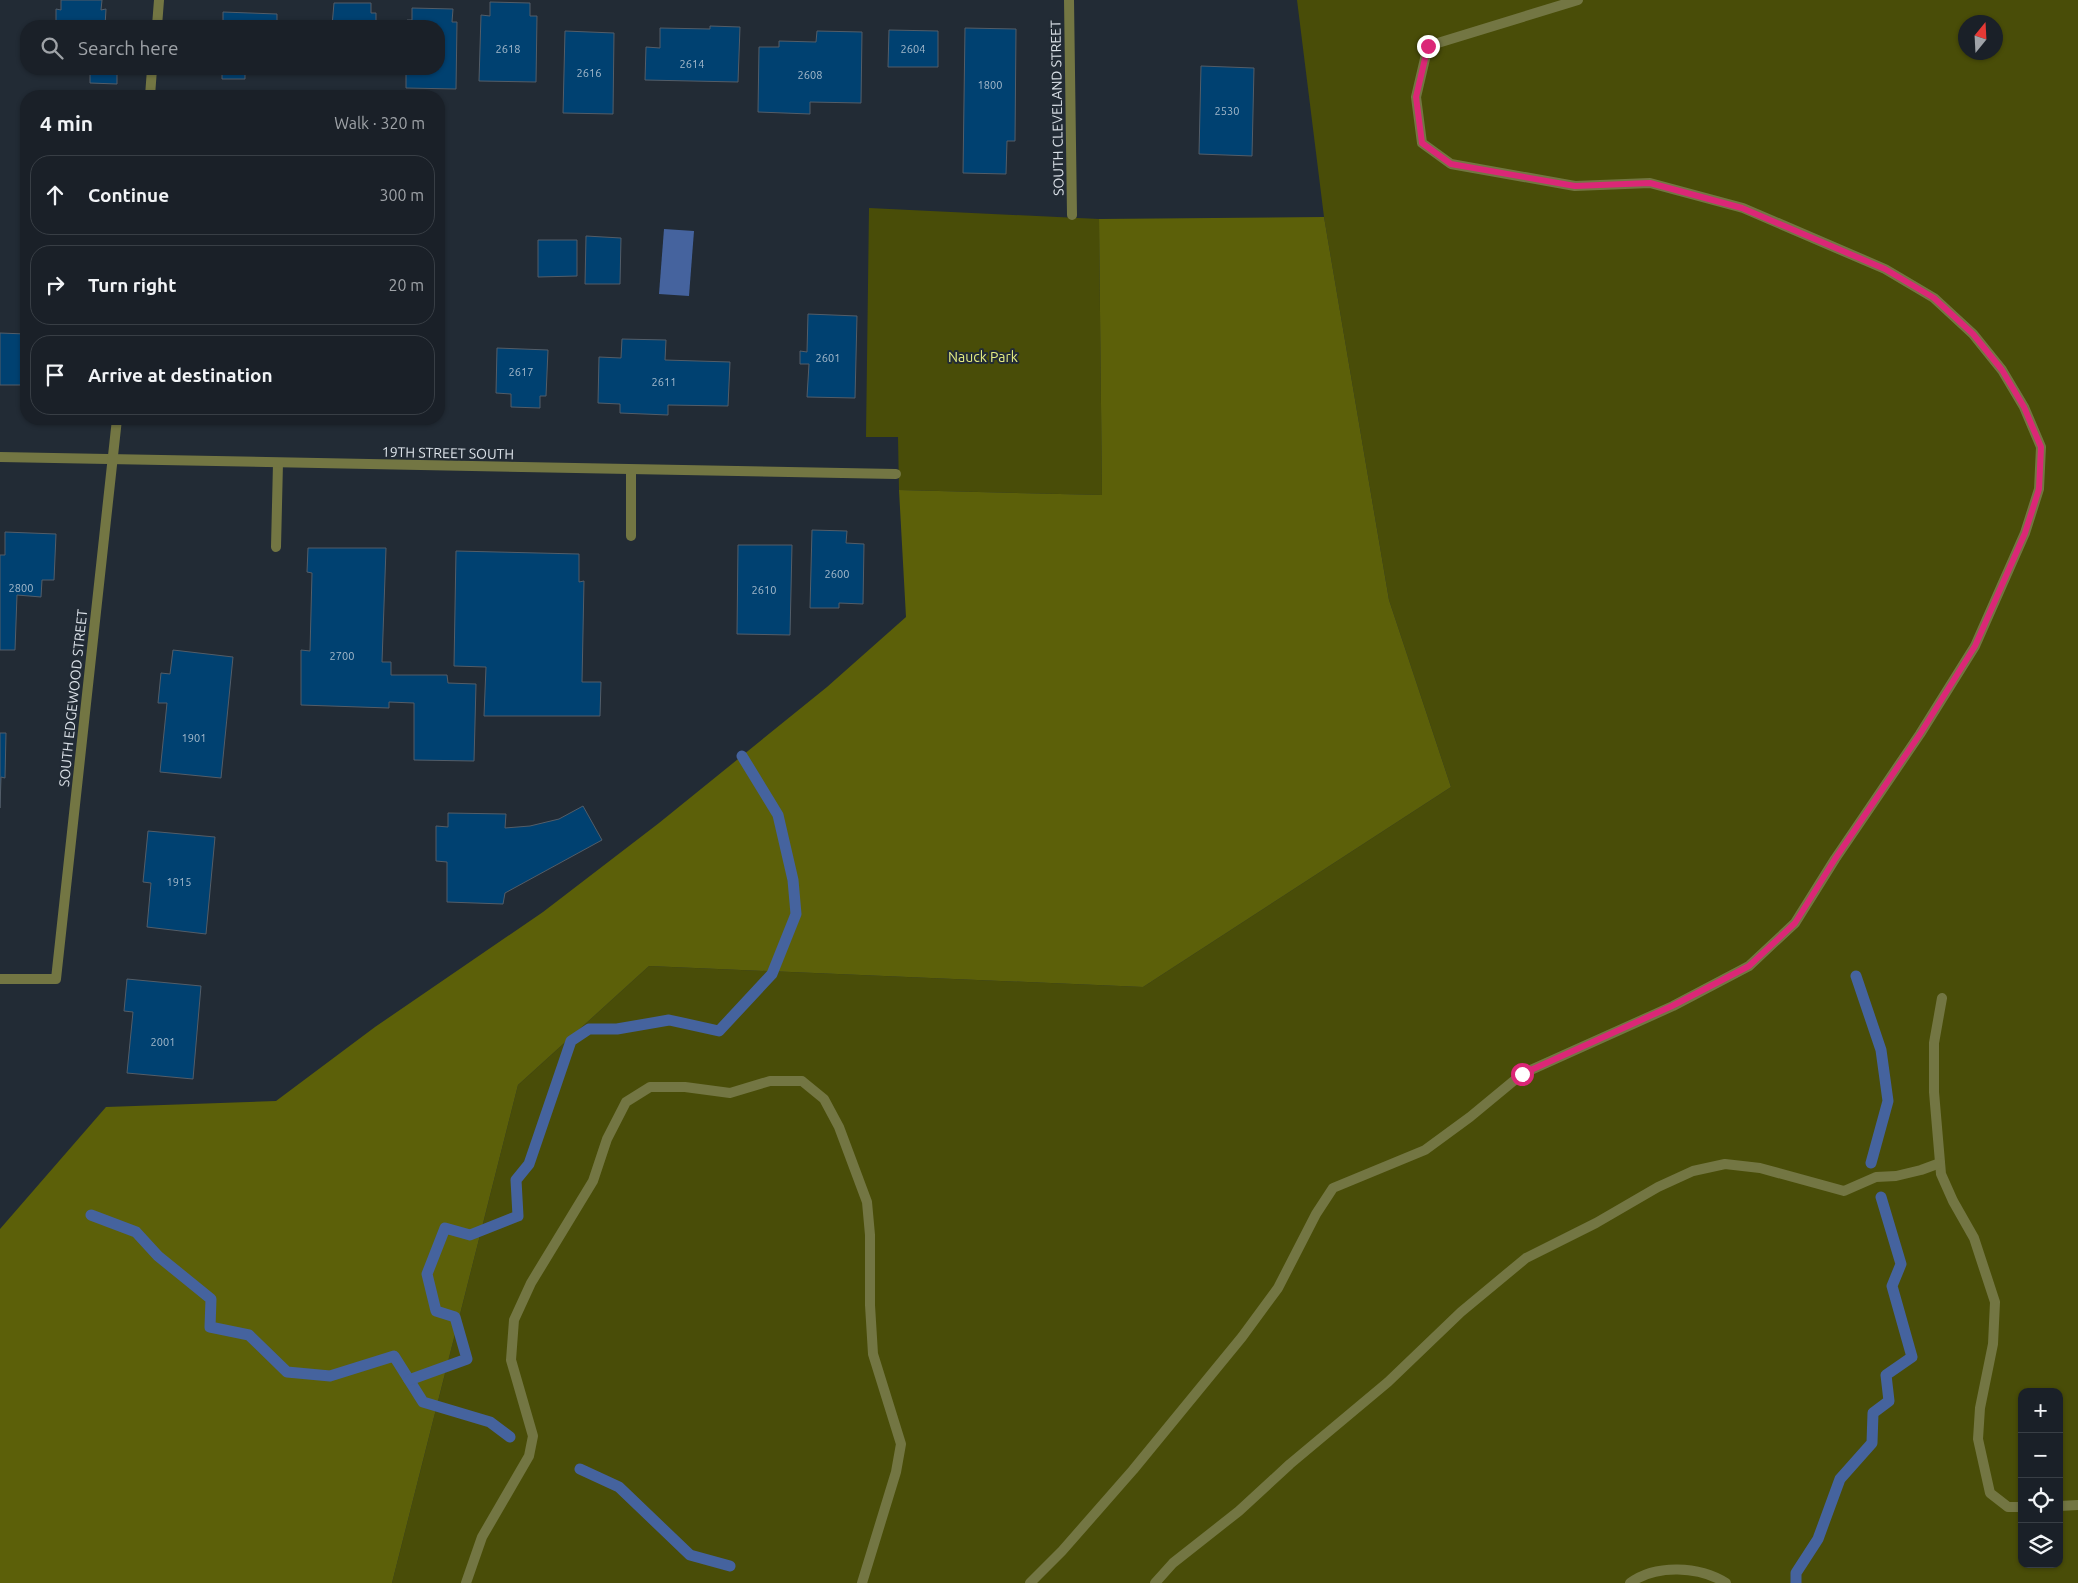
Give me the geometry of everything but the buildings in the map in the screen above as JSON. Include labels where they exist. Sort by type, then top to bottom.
[{"type":"street","points":[[157,20],[159,0]]},
{"type":"street","name":"SOUTH CLEVELAND STREET","points":[[1069,0],[1072,216]]},
{"type":"street","points":[[1030,1583],[1062,1551],[1133,1470],[1242,1337],[1278,1288],[1316,1214],[1333,1188],[1425,1150],[1470,1117],[1522,1074],[1672,1006],[1749,966],[1795,923],[1975,646],[2025,533],[2039,489],[2041,447],[2024,407],[2002,370],[1973,334],[1934,298],[1885,269],[1742,208],[1650,183],[1575,186],[1451,164],[1422,143],[1416,97],[1428,46],[1578,0]]},
{"type":"street","points":[[150,90],[152,75]]},
{"type":"street","name":"SOUTH EDGEWOOD STREET","points":[[0,979],[56,979],[116,425]]},
{"type":"street","name":"19TH STREET SOUTH","points":[[0,457],[896,474]]},
{"type":"street","points":[[276,547],[278,463]]},
{"type":"street","points":[[631,470],[631,536]]},
{"type":"street","points":[[1942,998],[1934,1043],[1934,1092],[1941,1174],[1953,1201],[1974,1238],[1995,1302],[1993,1344],[1980,1408],[1978,1439],[1990,1493],[2008,1507],[2018,1507]]},
{"type":"street","points":[[466,1583],[482,1537],[529,1456],[532,1443],[533,1436],[511,1360],[514,1320],[531,1283],[593,1181],[608,1139],[626,1102],[650,1087],[685,1087],[730,1093],[770,1081],[802,1081],[824,1099],[835,1120],[867,1202],[870,1235],[870,1306],[874,1354],[901,1444],[896,1472],[862,1583]]},
{"type":"street","points":[[1155,1583],[1173,1563],[1239,1511],[1290,1464],[1388,1382],[1461,1312],[1526,1258],[1596,1223],[1658,1187],[1692,1171],[1725,1164],[1760,1168],[1844,1191],[1876,1177],[1896,1176],[1940,1163]]},
{"type":"street","points":[[2063,1506],[2078,1505]]},
{"type":"street","points":[[1630,1583],[1641,1575],[1674,1569],[1700,1572],[1726,1583]]},
{"type":"green space","points":[[1297,0],[2078,0],[2078,1583],[392,1583],[518,1085],[649,966],[1143,987],[1451,787],[1389,600],[1324,217]]},
{"type":"green space","name":"Nauck Park","points":[[869,208],[1099,219],[1102,495],[899,490],[898,437],[866,437]]},
{"type":"shaded area","points":[[1324,217],[1389,600],[1451,787],[1143,987],[649,966],[518,1085],[392,1583],[0,1583],[0,1229],[106,1107],[276,1101],[375,1027],[543,912],[659,823],[827,687],[906,617],[899,490],[1102,495],[1099,219]]},
{"type":"water","points":[[664,229],[694,231],[689,296],[659,294]]},
{"type":"waterway","points":[[409,1380],[467,1359],[455,1317],[436,1311],[427,1274],[445,1228],[470,1235],[518,1216],[516,1180],[529,1164],[571,1041],[589,1029],[617,1029],[669,1020],[719,1031],[772,974],[796,914],[793,880],[778,815],[742,756]]},
{"type":"waterway","points":[[1856,976],[1881,1050],[1888,1101],[1871,1163]]},
{"type":"waterway","points":[[1796,1583],[1796,1573],[1818,1539],[1840,1479],[1872,1443],[1873,1413],[1889,1401],[1886,1375],[1912,1357],[1892,1286],[1901,1264],[1881,1197]]},
{"type":"waterway","points":[[91,1215],[136,1232],[158,1256],[211,1299],[210,1327],[249,1335],[287,1372],[330,1376],[394,1356],[423,1402],[490,1422],[510,1437]]},
{"type":"waterway","points":[[580,1469],[619,1487],[690,1555],[730,1566]]},
{"type":"route","points":[[1428,46],[1416,97],[1422,143],[1451,164],[1575,186],[1650,183],[1742,208],[1885,269],[1934,298],[1973,334],[2002,370],[2024,407],[2041,447],[2039,489],[2025,533],[1975,646],[1920,734],[1835,859],[1795,923],[1749,966],[1672,1006],[1522,1074]]}]
